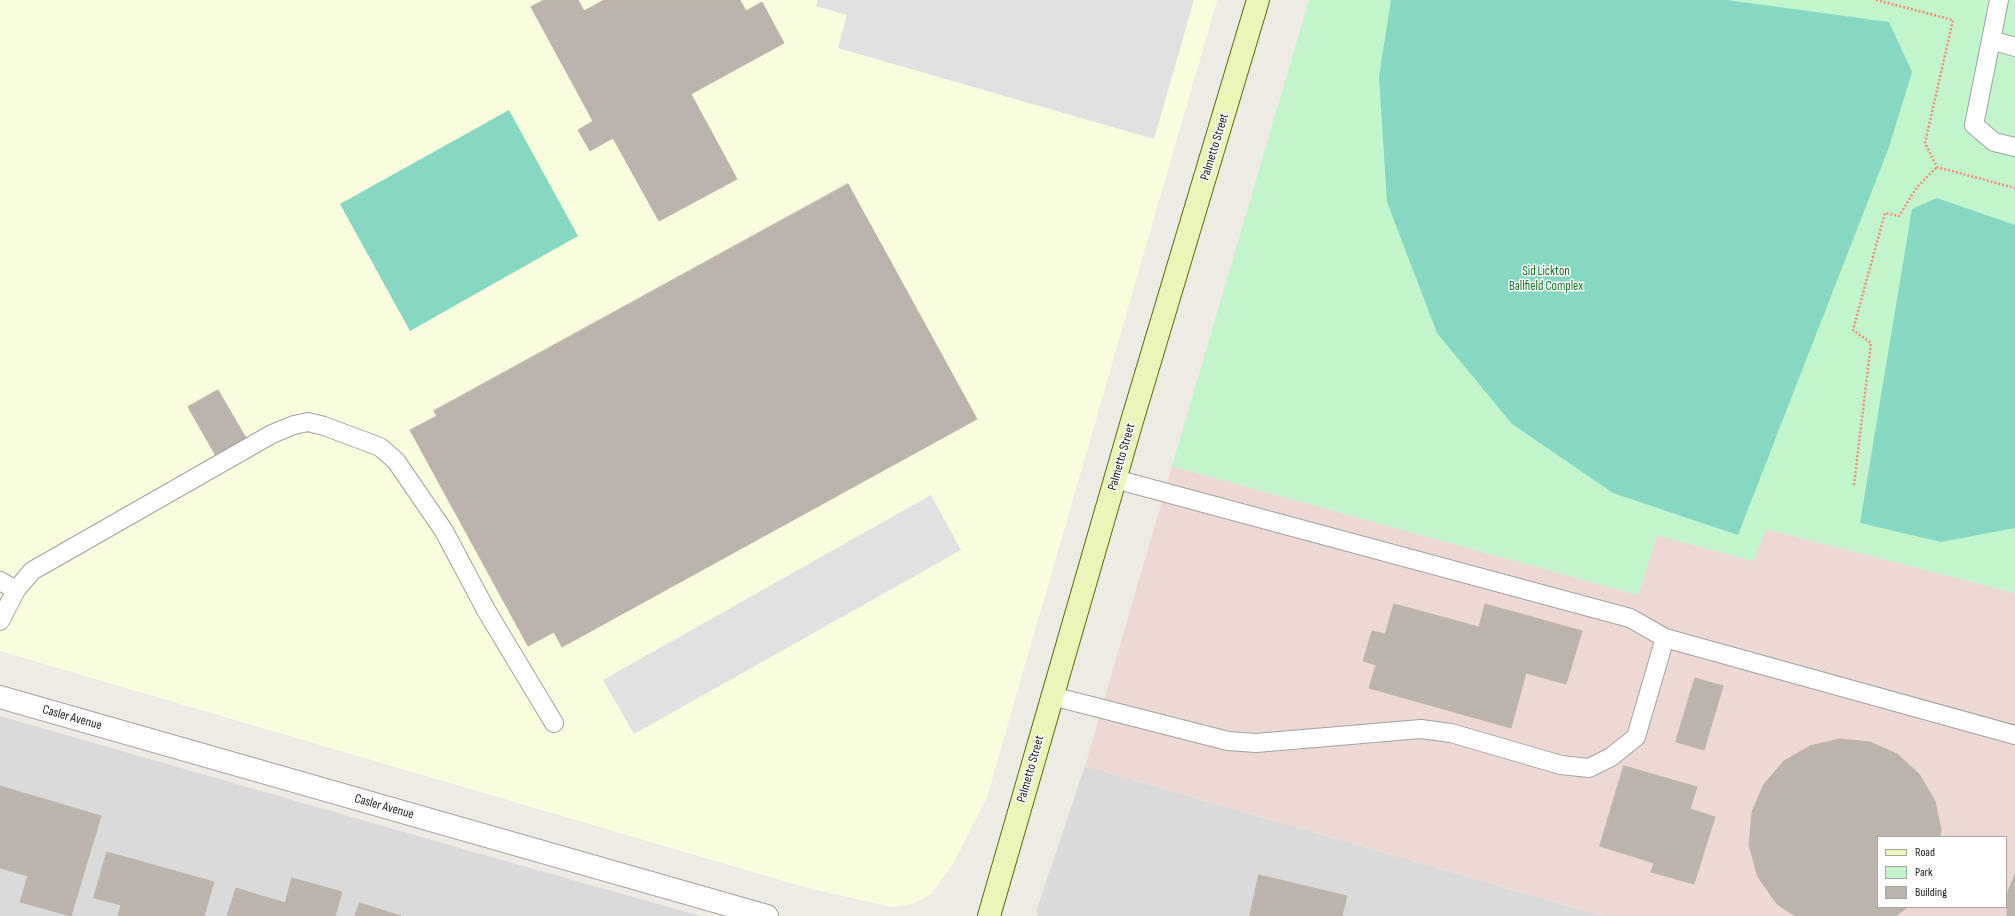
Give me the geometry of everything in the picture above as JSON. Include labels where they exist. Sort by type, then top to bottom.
[{"type":"street","name":"Palmetto Street","points":[[989,916],[1115,479],[1258,0]]},
{"type":"street","name":"Casler Avenue","points":[[0,698],[767,916]]},
{"type":"lane","points":[[1999,0],[1974,125],[1994,142],[2015,147]]},
{"type":"lane","points":[[1991,40],[2015,47]]},
{"type":"lane","points":[[0,621],[16,590],[32,571],[272,434],[294,425],[308,422],[324,426],[380,447],[396,461],[444,531],[486,610],[554,723]]},
{"type":"lane","points":[[1115,479],[1630,618],[1665,638],[2015,735]]},
{"type":"lane","points":[[0,582],[16,590]]},
{"type":"lane","points":[[1052,696],[1228,741],[1256,743],[1421,729],[1451,733],[1561,765],[1589,768],[1611,757],[1636,737],[1665,638]]},
{"type":"path","points":[[1876,0],[1953,20],[1925,143],[1937,167],[2015,188]]},
{"type":"path","points":[[1854,485],[1871,343],[1853,330],[1885,213],[1899,216],[1917,187],[1937,167]]},
{"type":"shaded area","points":[[0,0],[1217,0],[987,797],[953,864],[931,894],[913,904],[891,907],[804,887],[0,651]]},
{"type":"shaded area","points":[[818,0],[1194,0],[1154,139],[838,48],[847,15],[816,6]]},
{"type":"shaded area","points":[[1172,466],[1638,595],[1657,535],[1753,561],[1766,529],[2015,593],[2015,916],[1603,916],[1085,766]]},
{"type":"shaded area","points":[[931,495],[961,550],[634,734],[603,680]]},
{"type":"shaded area","points":[[0,716],[498,859],[701,916],[0,916]]},
{"type":"shaded area","points":[[1085,766],[1603,916],[1039,916],[1036,912]]},
{"type":"green space","name":"Sid Lickton Ballfield Complex","points":[[1309,0],[2015,0],[2015,593],[1766,529],[1753,561],[1657,535],[1638,595],[1172,466]]},
{"type":"green space","points":[[1391,0],[1727,0],[1889,22],[1912,72],[1889,147],[1738,535],[1613,493],[1512,424],[1437,333],[1387,202],[1379,76]]},
{"type":"green space","points":[[509,110],[578,236],[410,331],[340,204]]},
{"type":"green space","points":[[1937,198],[2015,225],[2015,528],[1941,542],[1860,523],[1912,209]]},
{"type":"building","points":[[544,0],[578,0],[584,11],[604,0],[740,0],[746,11],[762,2],[784,43],[691,94],[737,179],[659,221],[613,138],[590,151],[578,130],[593,121],[531,7]]},
{"type":"building","points":[[848,184],[977,419],[562,647],[554,632],[528,646],[410,430],[437,416],[434,411]]},
{"type":"building","points":[[218,390],[246,438],[216,456],[188,407]]},
{"type":"building","points":[[1394,604],[1479,627],[1485,604],[1582,631],[1566,684],[1526,673],[1511,728],[1369,688],[1376,665],[1363,661],[1372,631],[1385,634]]},
{"type":"building","points":[[1695,678],[1723,686],[1704,750],[1676,742]]},
{"type":"building","points":[[1840,739],[1870,742],[1897,754],[1919,774],[1935,801],[1941,830],[1940,836],[1877,836],[1877,908],[1907,908],[1896,916],[1795,916],[1777,904],[1758,877],[1749,845],[1752,812],[1764,784],[1784,761],[1810,746]]},
{"type":"building","points":[[1624,766],[1697,787],[1690,809],[1715,817],[1694,884],[1651,872],[1654,863],[1600,846]]},
{"type":"building","points":[[0,786],[101,816],[71,916],[20,902],[28,876],[0,868]]},
{"type":"building","points":[[107,852],[214,882],[204,916],[118,916],[121,905],[94,898]]},
{"type":"building","points":[[2015,874],[2015,916],[2007,916],[2008,892]]},
{"type":"building","points":[[1259,875],[1347,896],[1342,916],[1250,916]]},
{"type":"building","points":[[292,878],[342,892],[335,916],[227,916],[236,888],[285,903]]},
{"type":"building","points":[[360,903],[401,916],[355,916]]}]
